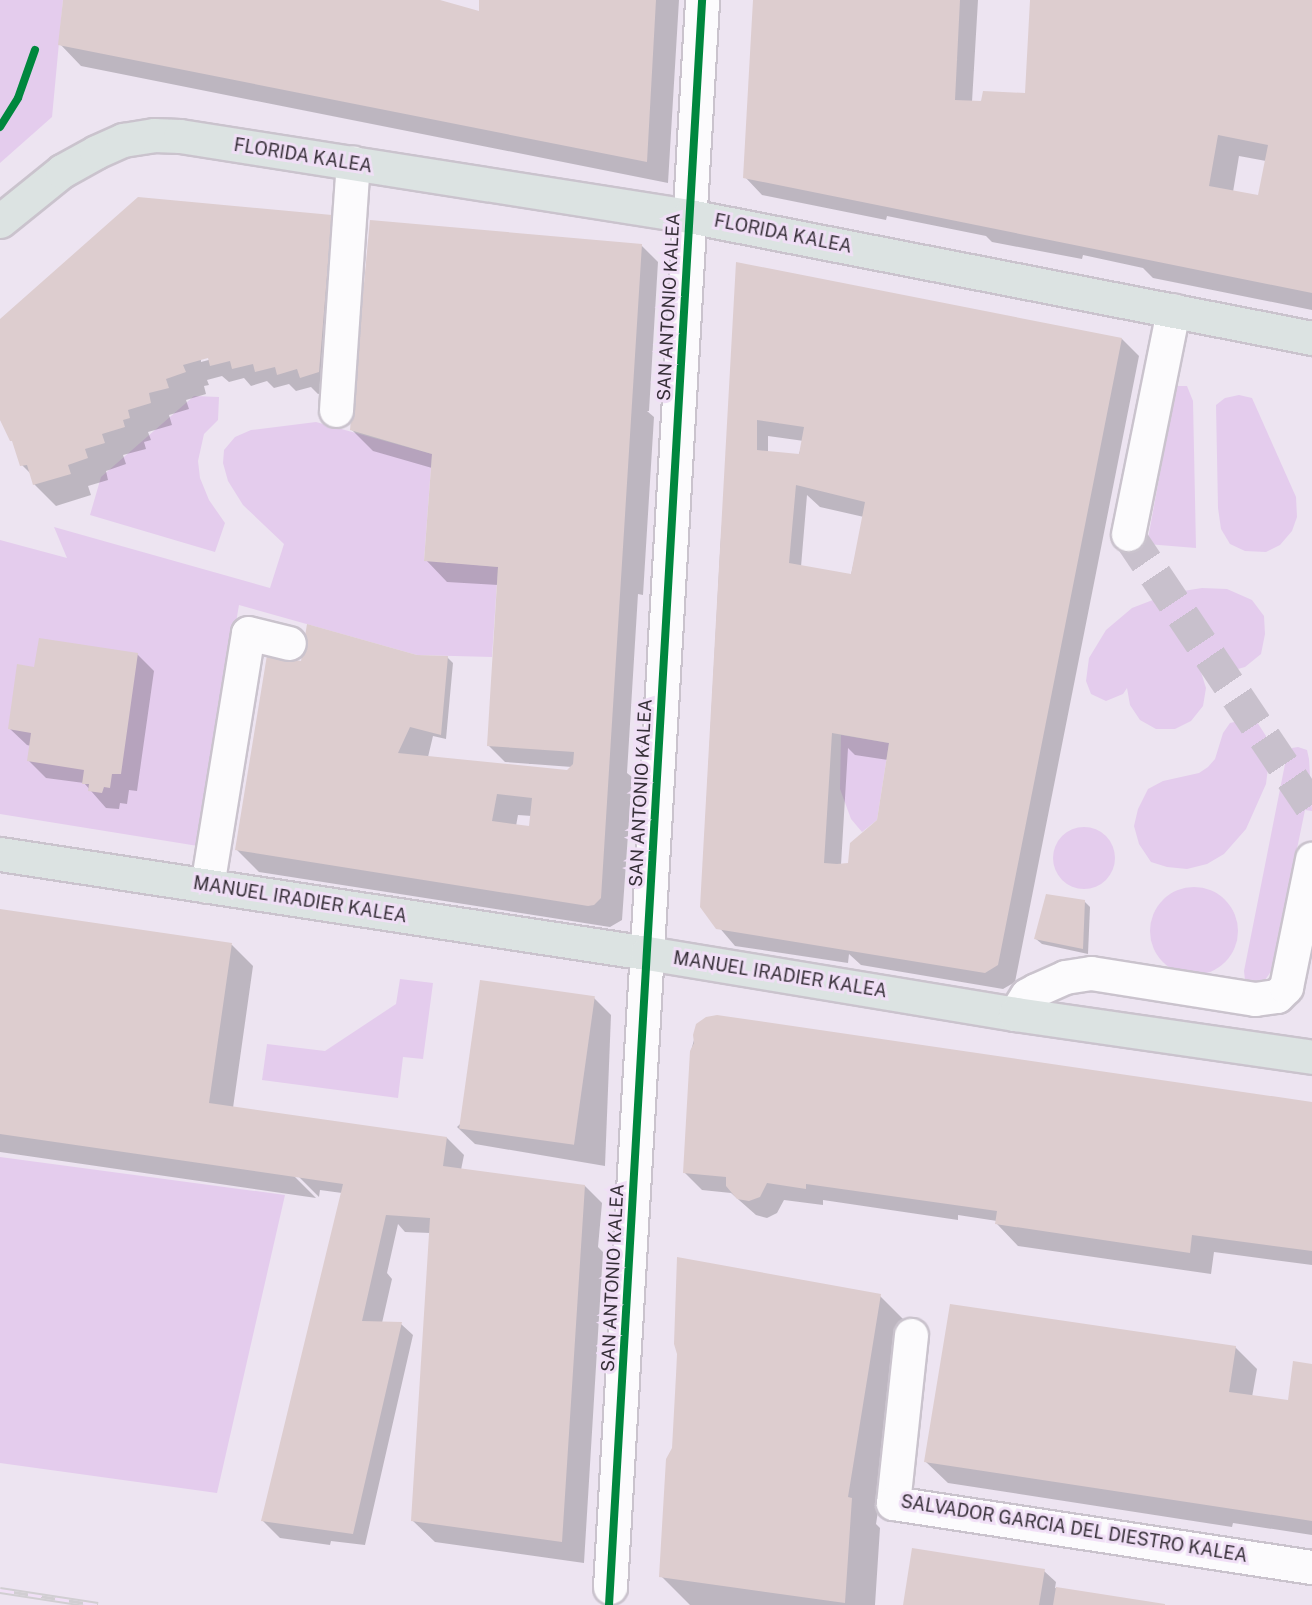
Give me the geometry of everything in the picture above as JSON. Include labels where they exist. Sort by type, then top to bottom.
[{"type":"main road","name":"FLORIDA KALEA","points":[[0,221],[62,171],[96,152],[123,140],[154,135],[180,136],[689,216],[1312,338]]},
{"type":"main road","name":"MANUEL IRADIER KALEA","points":[[0,854],[647,953],[1015,1014],[1312,1057]]},
{"type":"street","name":"SAN ANTONIO KALEA","points":[[610,1587],[702,0]]},
{"type":"street","points":[[336,410],[353,163]]},
{"type":"street","points":[[1128,534],[1173,310]]},
{"type":"street","points":[[207,886],[248,633],[290,643]]},
{"type":"street","points":[[1015,1014],[1027,995],[1036,990],[1065,977],[1091,973],[1255,999],[1277,996],[1286,987],[1312,859]]},
{"type":"street","name":"SALVADOR GARCIA DEL DIESTRO KALEA","points":[[911,1335],[893,1503],[1312,1567]]},
{"type":"shaded area","points":[[0,0],[63,0],[52,117],[0,163]]},
{"type":"shaded area","points":[[1176,386],[1187,386],[1193,401],[1196,548],[1147,544]]},
{"type":"shaded area","points":[[1239,395],[1252,398],[1296,497],[1297,517],[1292,531],[1280,545],[1266,552],[1245,551],[1230,544],[1221,529],[1218,508],[1216,405],[1225,398]]},
{"type":"shaded area","points":[[194,396],[219,397],[218,420],[204,434],[198,461],[200,478],[209,500],[225,523],[215,552],[90,515],[101,477]]},
{"type":"shaded area","points":[[316,422],[432,454],[424,560],[498,567],[492,657],[417,655],[239,605],[198,846],[0,814],[0,540],[67,558],[54,527],[270,588],[284,544],[243,505],[228,481],[223,463],[224,450],[235,437],[251,430]]},
{"type":"shaded area","points":[[1202,588],[1227,589],[1252,600],[1264,616],[1265,634],[1261,654],[1245,667],[1227,672],[1201,672],[1206,688],[1203,706],[1191,721],[1175,729],[1156,729],[1140,720],[1130,705],[1127,688],[1123,694],[1106,701],[1091,694],[1086,681],[1089,658],[1106,630],[1132,608],[1171,593]]},
{"type":"shaded area","points":[[1243,720],[1257,722],[1266,736],[1269,760],[1266,784],[1246,829],[1224,854],[1207,864],[1187,869],[1167,867],[1151,862],[1139,844],[1134,826],[1138,809],[1148,789],[1163,781],[1199,773],[1208,767],[1215,759],[1223,733],[1230,723]]},
{"type":"shaded area","points":[[841,735],[889,743],[877,820],[862,832],[851,819],[840,789]]},
{"type":"shaded area","points":[[1292,748],[1307,750],[1309,759],[1312,811],[1305,810],[1272,970],[1265,980],[1253,983],[1245,980],[1244,971],[1286,759]]},
{"type":"shaded area","points":[[1078,827],[1090,827],[1106,836],[1113,846],[1115,858],[1113,870],[1106,880],[1090,889],[1078,889],[1067,884],[1058,875],[1053,864],[1053,852],[1058,841],[1067,832]]},
{"type":"shaded area","points":[[1185,887],[1203,887],[1219,894],[1231,906],[1238,922],[1238,940],[1231,956],[1219,968],[1203,975],[1185,975],[1169,968],[1157,956],[1150,940],[1150,922],[1157,906],[1169,894]]},
{"type":"shaded area","points":[[400,979],[433,983],[423,1059],[403,1057],[398,1098],[262,1080],[267,1044],[325,1051],[396,1004]]},
{"type":"shaded area","points":[[0,1157],[285,1195],[217,1493],[0,1463]]},
{"type":"building","points":[[63,0],[440,0],[479,11],[479,0],[656,0],[647,162],[58,45]]},
{"type":"building","points":[[753,0],[960,0],[955,100],[981,101],[983,91],[1025,93],[1030,0],[1312,0],[1312,293],[743,178]],"holes":[[[1218,135],[1268,145],[1258,195],[1209,186]]]},
{"type":"building","points":[[138,197],[332,215],[319,372],[300,378],[297,369],[277,375],[275,367],[255,372],[253,364],[232,369],[230,361],[210,366],[208,358],[183,365],[186,372],[166,379],[169,388],[149,393],[151,403],[128,410],[130,418],[123,420],[125,427],[102,434],[105,443],[85,449],[88,458],[68,465],[71,474],[33,485],[27,465],[20,466],[12,441],[0,420],[0,319]]},
{"type":"building","points":[[370,220],[642,244],[601,898],[594,905],[588,906],[235,850],[267,655],[301,661],[307,624],[417,655],[448,656],[441,735],[410,727],[398,753],[567,770],[573,764],[574,752],[487,746],[498,567],[424,561],[432,454],[350,430]],"holes":[[[497,794],[532,798],[529,826],[492,821]]]},
{"type":"building","points":[[736,262],[1122,338],[998,965],[985,973],[716,929],[700,907]],"holes":[[[757,420],[804,427],[799,454],[757,450]],[[796,485],[865,502],[851,574],[789,563]],[[832,733],[889,743],[877,820],[850,843],[848,863],[824,863]]]},
{"type":"building","points":[[39,638],[138,653],[121,774],[112,774],[110,788],[104,787],[102,793],[88,791],[89,784],[82,784],[84,770],[27,761],[31,733],[8,729],[17,664],[34,667]]},
{"type":"building","points":[[1046,894],[1085,900],[1083,949],[1034,939]]},
{"type":"building","points":[[0,909],[232,943],[209,1103],[447,1137],[443,1166],[585,1185],[562,1542],[411,1521],[430,1218],[386,1215],[362,1321],[402,1322],[353,1534],[261,1521],[343,1184],[0,1134]]},
{"type":"building","points":[[480,980],[595,996],[574,1145],[459,1129]]},
{"type":"building","points":[[717,1015],[1312,1102],[1312,1251],[1192,1235],[1190,1253],[995,1224],[997,1211],[806,1184],[806,1189],[767,1183],[760,1197],[749,1201],[737,1199],[726,1186],[726,1177],[683,1173],[690,1051],[694,1043],[693,1035],[696,1024],[706,1017]]},
{"type":"building","points":[[677,1257],[881,1294],[848,1497],[852,1498],[845,1603],[659,1577],[666,1459],[672,1448],[677,1354],[674,1344]]},
{"type":"building","points":[[950,1304],[1236,1346],[1229,1392],[1288,1400],[1293,1361],[1312,1364],[1312,1521],[924,1462]]},
{"type":"building","points":[[912,1548],[1045,1569],[1039,1605],[903,1605]]},
{"type":"building","points":[[1056,1587],[1165,1604],[1165,1605],[1053,1605]]},
{"type":"tunnel","points":[[1128,534],[1312,808]]},
{"type":"railway","points":[[0,1590],[98,1605]]},
{"type":"cycle path","points":[[609,1605],[702,0]]},
{"type":"cycle path","points":[[0,127],[18,98],[35,50]]}]
